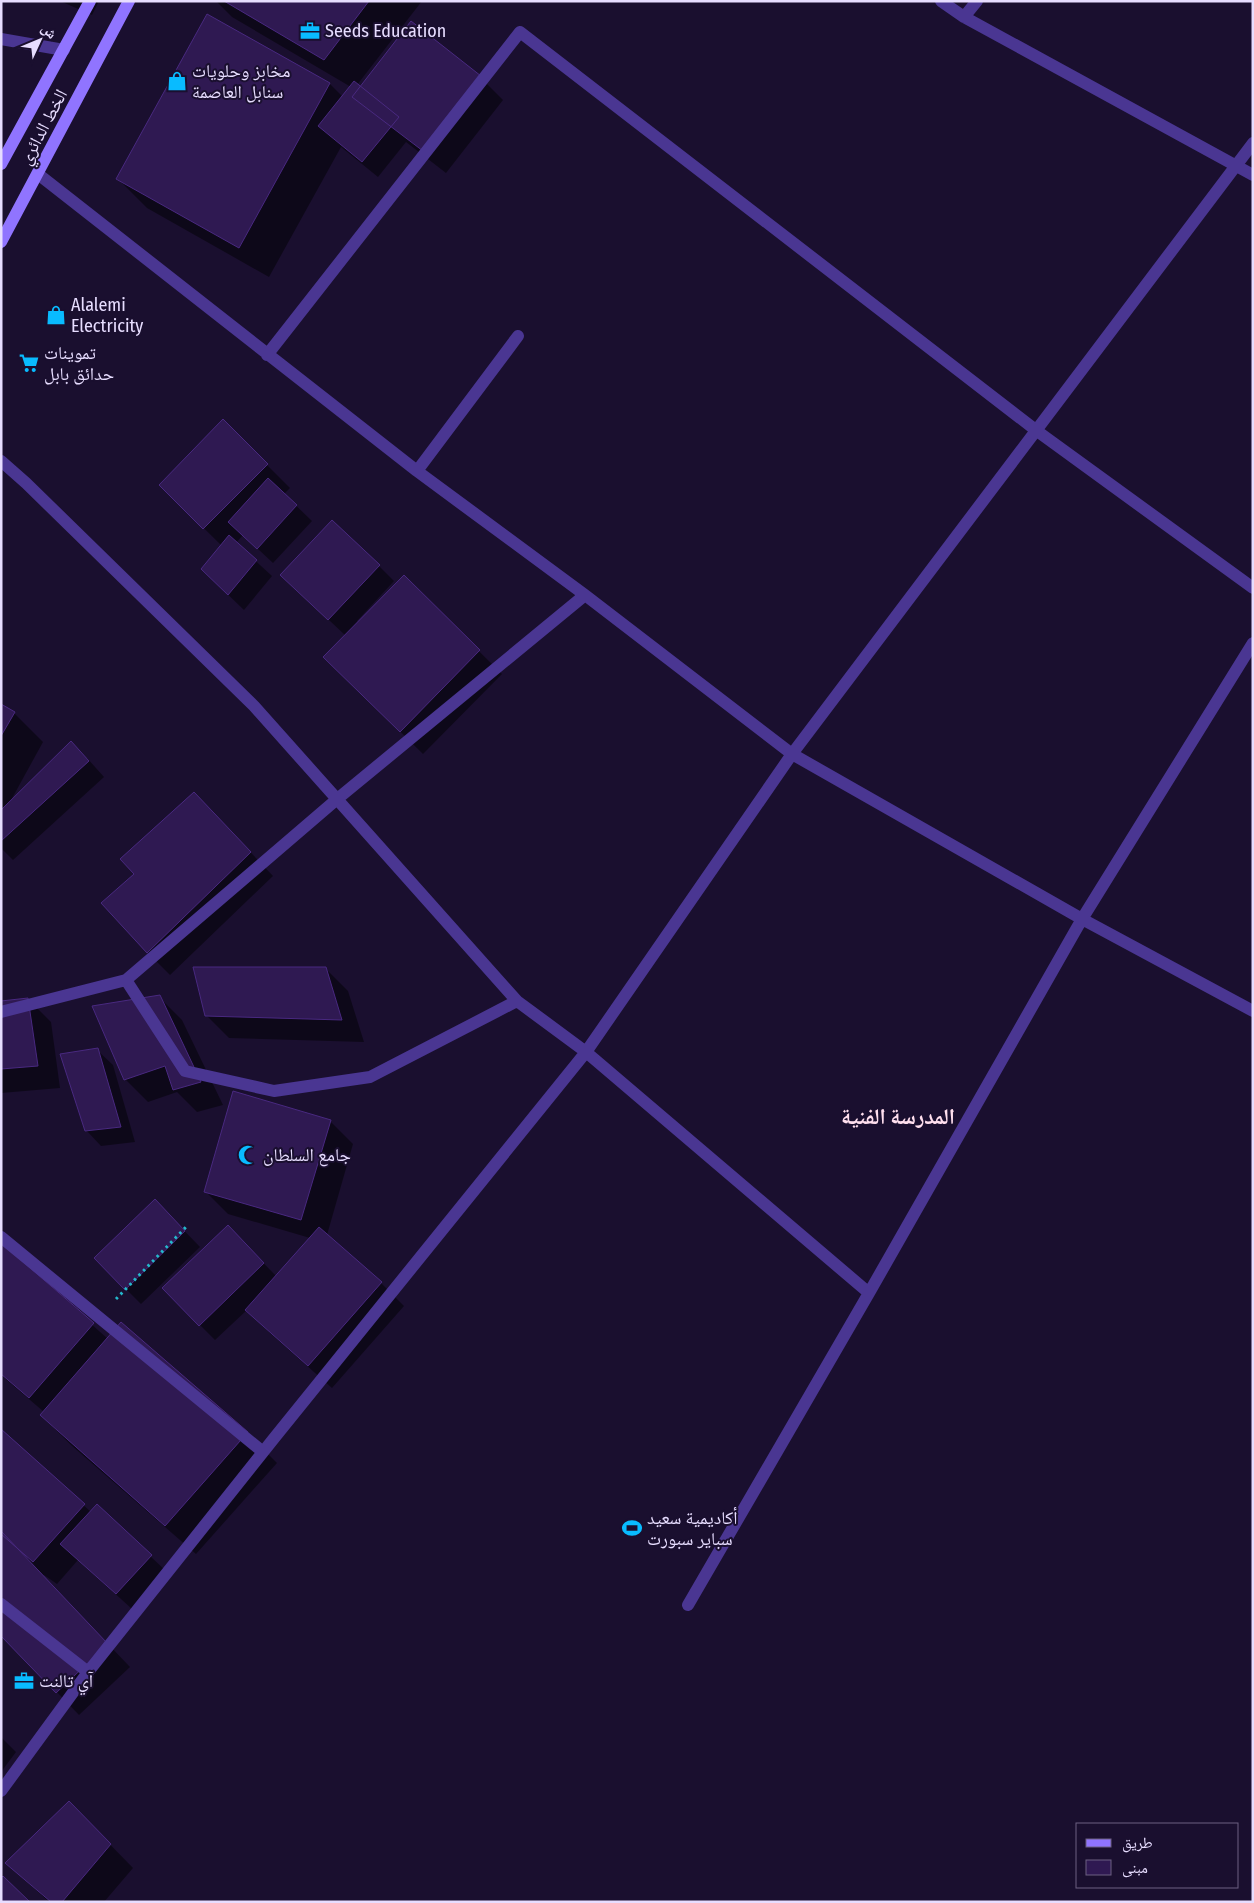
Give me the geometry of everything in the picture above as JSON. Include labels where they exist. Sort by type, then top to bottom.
[{"type":"main road","name":"الخط الدائري","points":[[1,164],[90,1]]},
{"type":"main road","name":"الخط الدائري","points":[[1,242],[129,1]]},
{"type":"street","points":[[941,1],[964,17],[1253,175]]},
{"type":"street","points":[[964,17],[977,1]]},
{"type":"street","points":[[267,356],[520,32],[1037,432],[1253,588]]},
{"type":"street","points":[[1,39],[64,50]]},
{"type":"street","points":[[1,1791],[88,1672],[586,1052],[792,754],[1037,432],[1253,143]]},
{"type":"street","points":[[38,174],[267,356],[417,472],[585,595],[792,754],[1082,919],[1253,1012]]},
{"type":"street","points":[[417,472],[518,336]]},
{"type":"street","points":[[1,461],[26,483],[254,706],[516,1001],[586,1052],[869,1294]]},
{"type":"street","points":[[1,1012],[126,980],[336,800],[585,595]]},
{"type":"street","points":[[688,1605],[869,1294],[1082,919],[1253,643]]},
{"type":"street","points":[[126,980],[185,1072],[274,1091],[370,1077],[516,1001]]},
{"type":"street","points":[[1,1237],[263,1452]]},
{"type":"street","points":[[1,1604],[88,1672]]},
{"type":"path","points":[[98,1317],[187,1226]]},
{"type":"building","name":"Seeds Education","points":[[224,1],[369,1],[324,60]]},
{"type":"building","points":[[207,14],[330,83],[239,248],[116,179]]},
{"type":"building","points":[[411,21],[481,76],[423,151],[352,97]]},
{"type":"building","points":[[354,81],[399,117],[362,162],[318,126]]},
{"type":"building","points":[[223,419],[268,464],[203,529],[159,485]]},
{"type":"building","points":[[268,478],[297,505],[257,549],[228,522]]},
{"type":"building","points":[[332,520],[380,565],[328,620],[280,575]]},
{"type":"building","points":[[229,535],[257,560],[228,595],[201,569]]},
{"type":"building","points":[[404,575],[480,650],[400,732],[323,657]]},
{"type":"building","points":[[1,704],[15,712],[1,736]]},
{"type":"building","points":[[71,741],[89,761],[1,841],[1,810]]},
{"type":"building","points":[[194,792],[251,852],[147,953],[101,903],[134,874],[120,859]]},
{"type":"building","points":[[193,967],[326,967],[342,1020],[205,1016]]},
{"type":"building","points":[[160,995],[201,1082],[173,1090],[165,1066],[124,1080],[92,1006]]},
{"type":"building","points":[[28,998],[38,1066],[1,1069],[1,1001]]},
{"type":"building","points":[[98,1048],[121,1127],[85,1131],[60,1054]]},
{"type":"building","points":[[233,1091],[331,1120],[301,1220],[204,1192]]},
{"type":"building","points":[[155,1199],[185,1231],[125,1290],[94,1258]]},
{"type":"building","points":[[228,1225],[264,1263],[199,1326],[162,1288]]},
{"type":"building","points":[[319,1227],[382,1282],[308,1366],[245,1310]]},
{"type":"building","points":[[1,1243],[94,1323],[29,1398],[1,1374]]},
{"type":"building","points":[[121,1322],[248,1432],[165,1526],[40,1415]]},
{"type":"building","points":[[1,1429],[85,1504],[33,1562],[1,1534]]},
{"type":"building","points":[[97,1504],[152,1555],[116,1594],[60,1544]]},
{"type":"building","points":[[1,1531],[108,1644],[56,1693],[1,1636]]},
{"type":"building","points":[[69,1801],[111,1844],[62,1902],[51,1902],[5,1863]]},
{"type":"building","points":[[3,1876],[30,1902],[1,1902],[1,1878]]},
{"type":"place","name":"Seeds Education","points":[[310,31]]},
{"type":"place","name":"مخابز وحلويات سنابل العاصمة","points":[[177,81]]},
{"type":"place","name":"Alalemi Electricity","points":[[56,315]]},
{"type":"place","name":"تموينات حدائق بابل","points":[[29,363]]},
{"type":"place","name":"جامع السلطان","points":[[248,1155]]},
{"type":"place","name":"أكاديمية سعيد سباير سبورت","points":[[632,1528]]},
{"type":"place","name":"آي تالنت","points":[[24,1681]]},
{"type":"district","name":"المدرسة الفنية","points":[[898,1116]]}]
